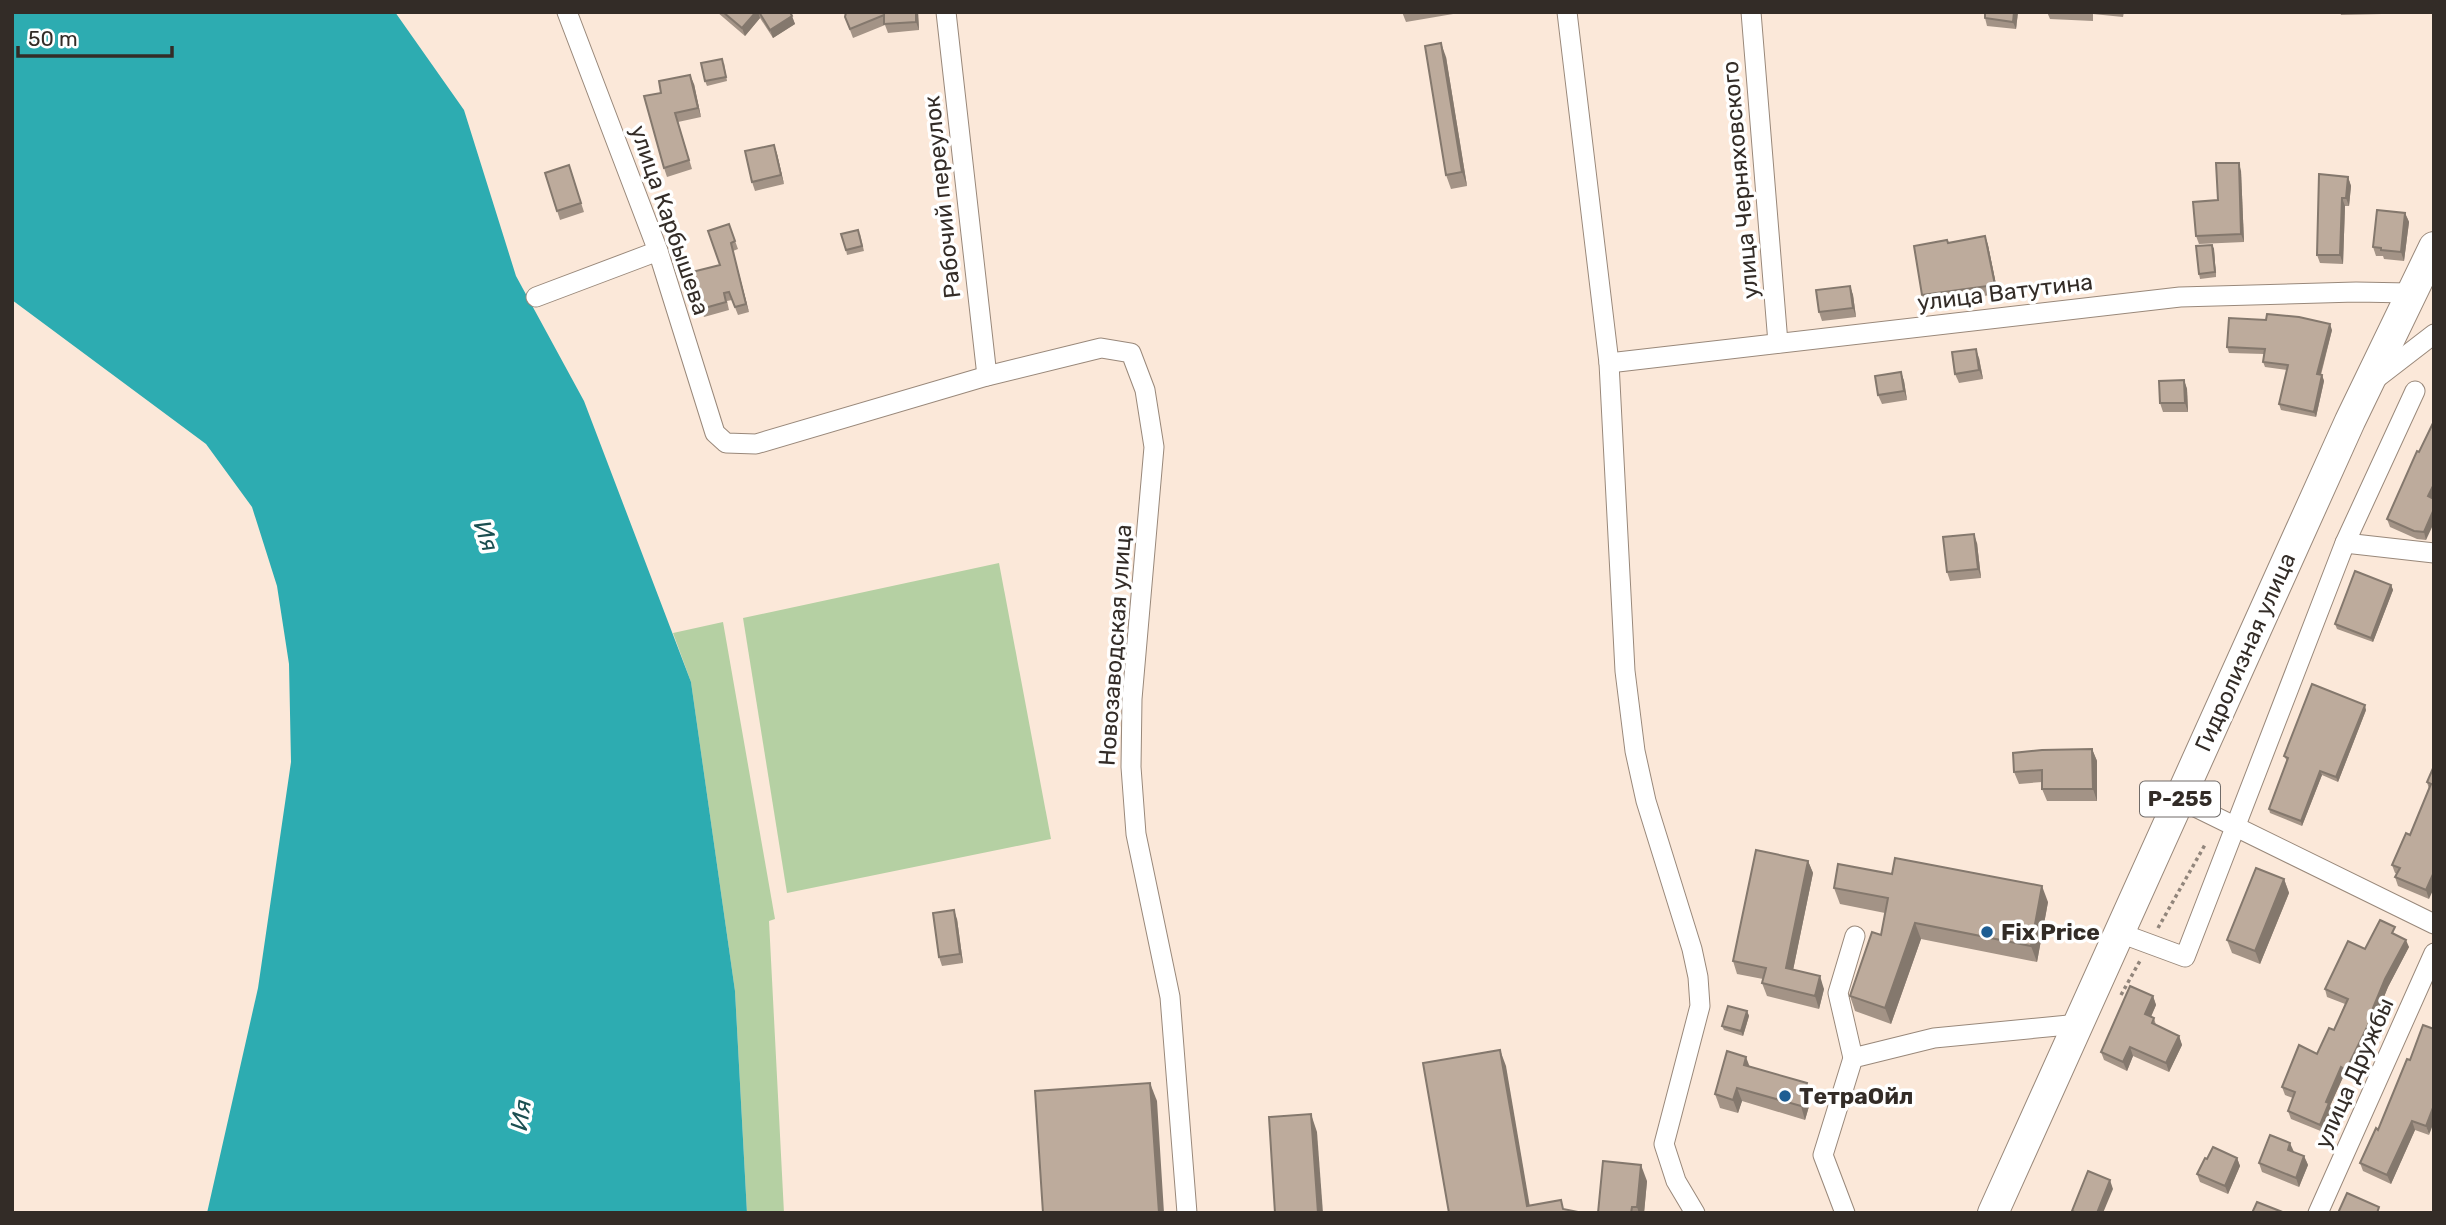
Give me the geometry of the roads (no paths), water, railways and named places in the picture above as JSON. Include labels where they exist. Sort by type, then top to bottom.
[{"type":"highway","name":"Гидролизная улица","points":[[1993,1213],[2367,386],[2434,247]]},
{"type":"street","name":"улица Карбышева","points":[[567,12],[658,251],[715,433],[726,443],[756,444],[987,376]]},
{"type":"street","name":"Рабочий переулок","points":[[946,12],[987,376]]},
{"type":"street","points":[[1567,12],[1608,363],[1625,671],[1635,751],[1646,801],[1692,949],[1698,977],[1700,1006],[1664,1144],[1676,1181],[1695,1213]]},
{"type":"street","name":"улица Черняховского","points":[[1751,12],[1778,344]]},
{"type":"street","points":[[536,297],[658,251]]},
{"type":"street","name":"улица Ватутина","points":[[1608,363],[2180,297],[2410,293]]},
{"type":"street","points":[[2367,386],[2434,334]]},
{"type":"street","name":"Новозаводская улица","points":[[987,376],[1101,348],[1131,353],[1145,390],[1154,447],[1132,699],[1131,767],[1136,834],[1170,997],[1187,1213]]},
{"type":"street","points":[[2120,933],[2185,957],[2227,824],[2345,543],[2415,391]]},
{"type":"street","points":[[2345,543],[2434,553]]},
{"type":"street","points":[[2179,799],[2434,924]]},
{"type":"street","points":[[1845,1213],[1823,1155],[1853,1058],[1838,993],[1855,936]]},
{"type":"street","name":"улица Дружбы","points":[[2318,1213],[2434,953]]},
{"type":"street","points":[[1853,1058],[1934,1038],[2079,1024]]},
{"type":"water","name":"Ия","points":[[12,12],[395,12],[464,110],[516,276],[584,401],[691,682],[735,991],[747,1213],[207,1213],[258,988],[291,762],[289,664],[277,586],[252,507],[206,444],[12,300]]},
{"type":"place","name":"Fix Price","points":[[1987,932]]},
{"type":"place","name":"ТетраОйл","points":[[1785,1096]]}]
